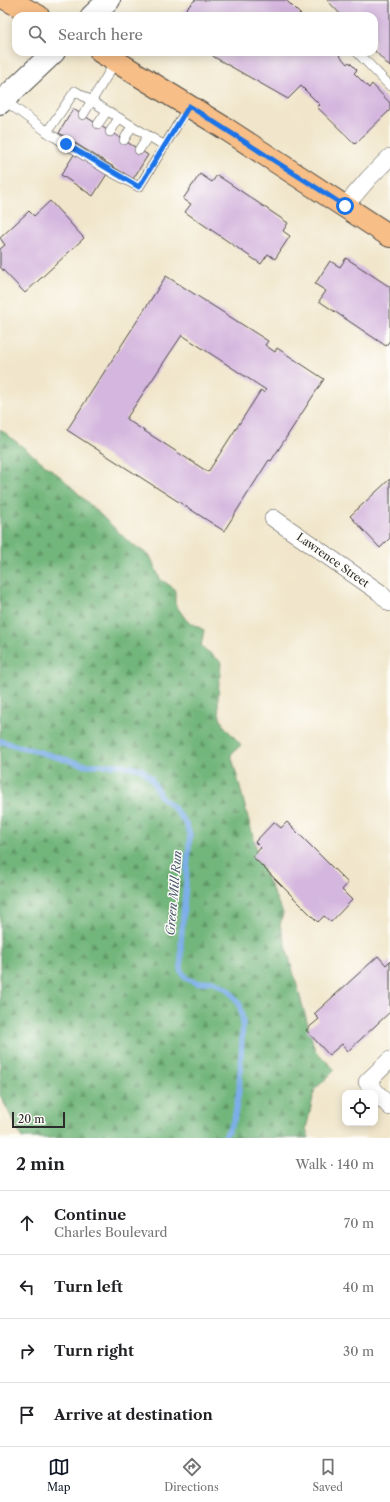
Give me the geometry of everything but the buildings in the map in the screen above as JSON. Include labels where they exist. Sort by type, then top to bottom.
[{"type":"main road","points":[[8,0],[30,12]]},
{"type":"main road","points":[[109,57],[189,106],[390,236]]},
{"type":"street","points":[[96,12],[109,0]]},
{"type":"street","points":[[2,101],[50,56]]},
{"type":"street","points":[[345,206],[369,178],[390,157]]},
{"type":"street","name":"Lawrence Street","points":[[273,518],[379,592],[390,603]]},
{"type":"street","points":[[385,1101],[367,1082],[390,1060]]},
{"type":"lane","points":[[360,56],[390,86]]},
{"type":"lane","points":[[83,116],[92,101],[109,57]]},
{"type":"lane","points":[[47,132],[75,91],[164,146]]},
{"type":"lane","points":[[2,101],[47,132],[94,158],[139,187],[189,106]]},
{"type":"lane","points":[[98,124],[107,111]]},
{"type":"lane","points":[[110,132],[118,118]]},
{"type":"lane","points":[[124,140],[132,126]]},
{"type":"lane","points":[[139,150],[148,136]]},
{"type":"green space","points":[[0,429],[62,478],[129,542],[150,556],[160,579],[175,589],[175,604],[187,621],[204,630],[201,646],[221,662],[218,694],[220,718],[223,724],[241,745],[231,754],[261,866],[283,913],[280,925],[315,1050],[335,1070],[315,1089],[306,1129],[309,1138],[22,1138],[0,1095]]},
{"type":"waterway","name":"Green Mill Run","points":[[0,741],[85,765],[121,765],[141,769],[151,778],[160,796],[173,807],[185,822],[190,834],[181,942],[181,971],[187,979],[197,983],[213,981],[228,989],[240,1005],[243,1022],[239,1091],[234,1120],[224,1138]]},
{"type":"route","points":[[66,144],[106,169],[139,187],[189,106],[345,206]]}]
